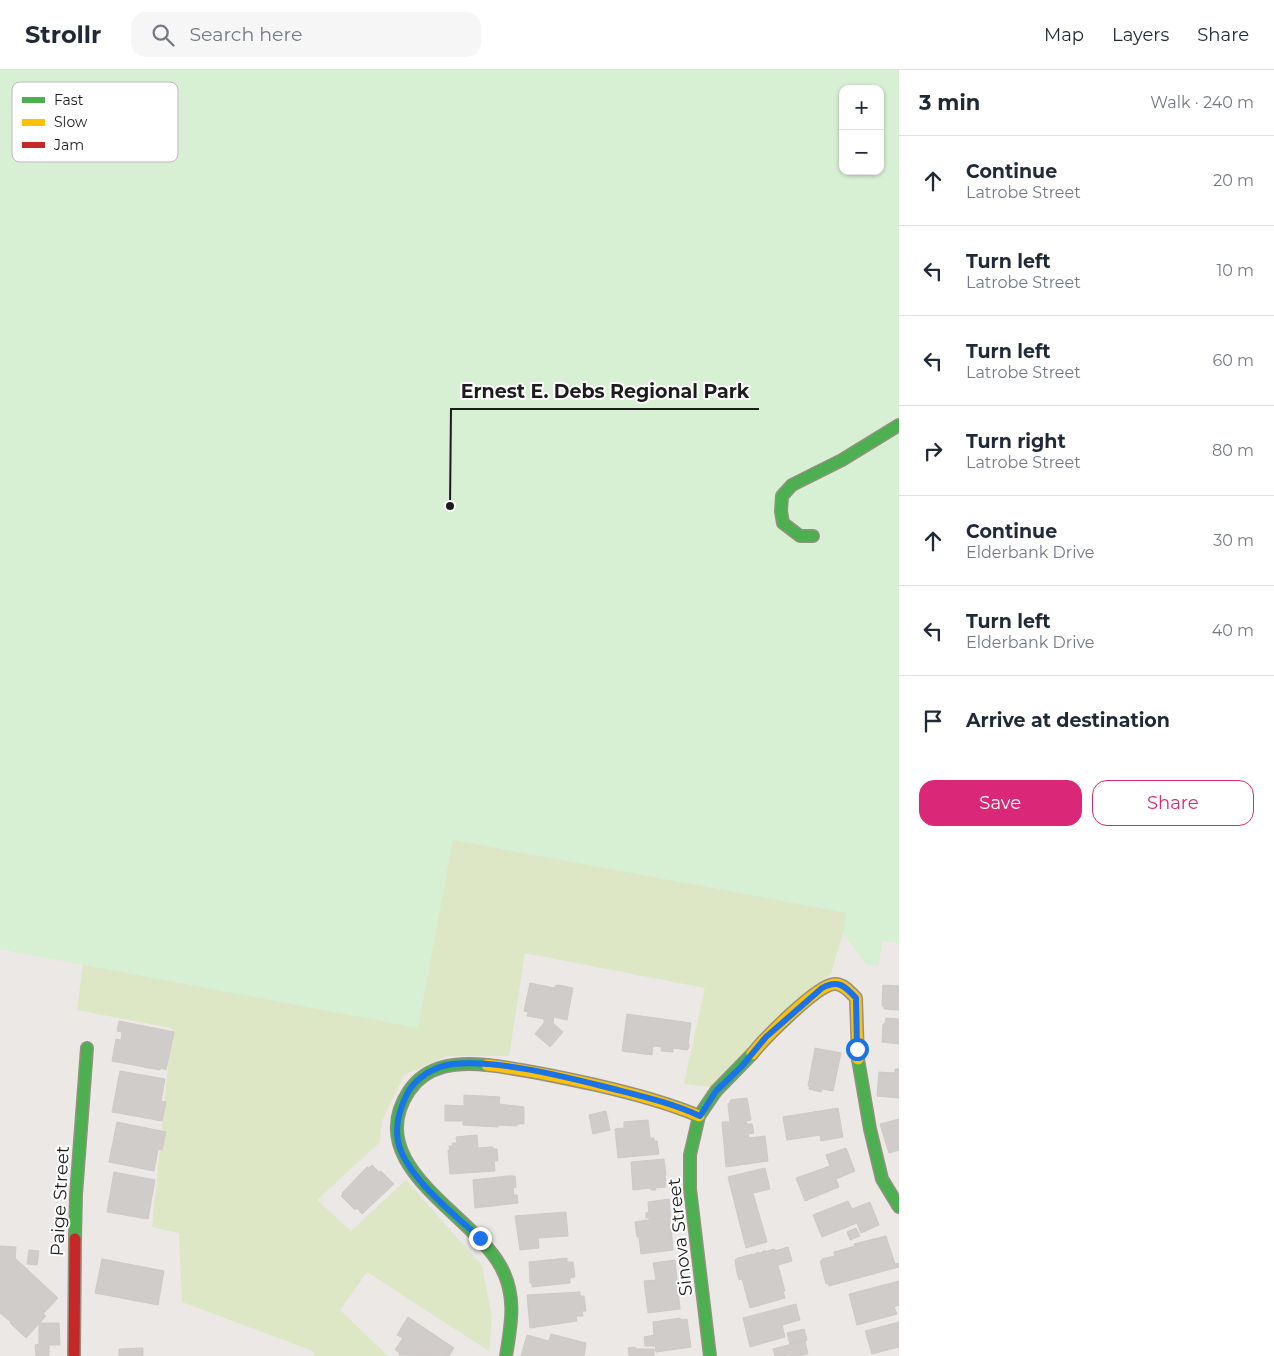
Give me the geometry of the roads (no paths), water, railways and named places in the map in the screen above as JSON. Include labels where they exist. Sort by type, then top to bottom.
[{"type":"street","points":[[813,536],[800,536],[783,523],[781,511],[782,496],[792,485],[842,460],[899,425]]},
{"type":"street","name":"Sinova Street","points":[[710,1356],[690,1189],[690,1155],[700,1116],[716,1091],[742,1066],[766,1037],[822,988],[830,984],[844,986],[856,998],[857,1049],[861,1084],[882,1179],[899,1207]]},
{"type":"street","name":"Paige Street","points":[[74,1356],[76,1195],[86,1048]]},
{"type":"street","points":[[506,1356],[510,1333],[512,1300],[505,1275],[496,1257],[480,1238],[425,1186],[407,1162],[398,1142],[398,1122],[402,1104],[409,1089],[421,1077],[436,1069],[452,1064],[488,1065],[551,1074],[674,1104],[700,1116]]},
{"type":"place","name":"Ernest E. Debs Regional Park","points":[[450,506]]}]
